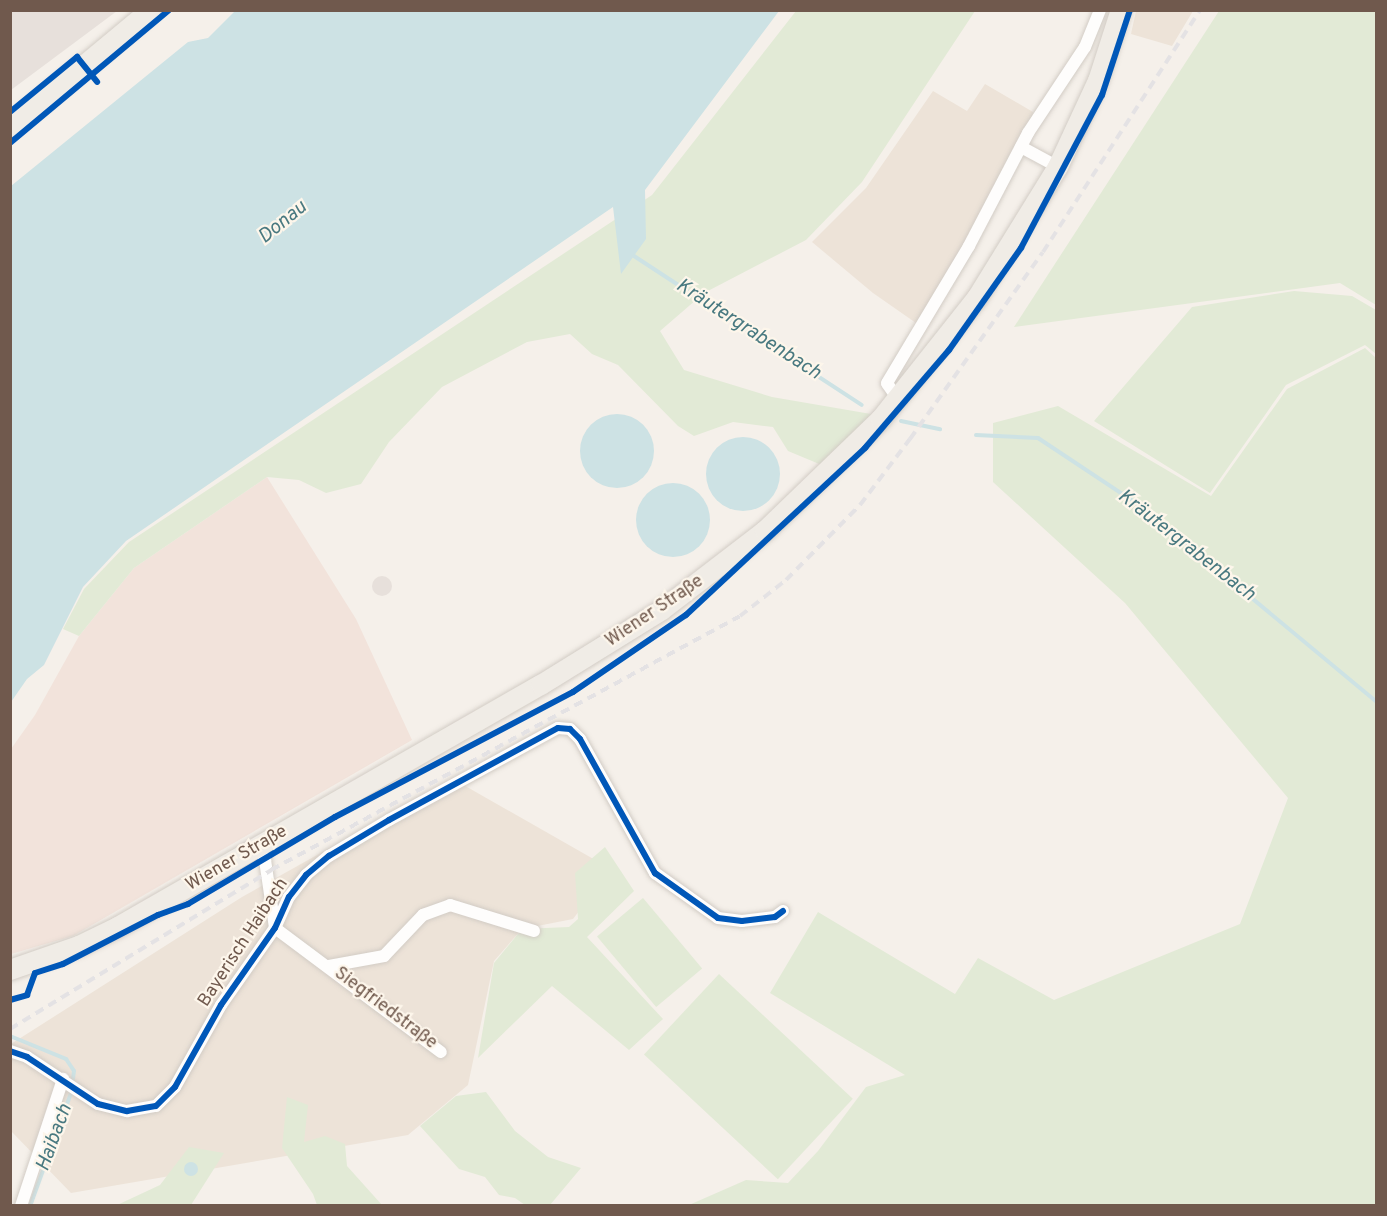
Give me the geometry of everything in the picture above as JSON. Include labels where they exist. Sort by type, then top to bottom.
[{"type":"main road","points":[[10,127],[151,10]]},
{"type":"main road","name":"Wiener Straße","points":[[10,970],[79,946],[118,927],[542,685],[662,610],[801,499],[898,399],[977,298],[1058,167],[1107,57],[1121,10]]},
{"type":"street","points":[[898,399],[887,383],[969,246],[1021,147],[1061,78],[1084,47],[1100,10]]},
{"type":"street","points":[[1084,47],[1107,57]]},
{"type":"street","points":[[1021,147],[1058,167]]},
{"type":"street","name":"Bayerisch Haibach","points":[[10,1051],[66,1081],[98,1104],[127,1111],[156,1106],[175,1087],[222,1005],[276,928],[289,897],[329,856],[543,736],[564,728],[580,739],[655,873],[718,918],[742,921],[775,917],[783,911]]},
{"type":"street","points":[[258,846],[265,860],[276,928]]},
{"type":"street","points":[[329,966],[384,956],[423,915],[450,905],[534,931]]},
{"type":"street","name":"Siegfriedstraße","points":[[276,928],[441,1052]]},
{"type":"street","points":[[21,1206],[66,1081]]},
{"type":"shaded area","points":[[11,10],[117,10],[117,11],[11,90]]},
{"type":"shaded area","points":[[1136,10],[1193,11],[1172,46],[1131,34]]},
{"type":"shaded area","points":[[985,84],[1033,112],[1032,117],[955,262],[916,323],[873,293],[812,242],[866,188],[933,91],[967,111]]},
{"type":"shaded area","points":[[267,477],[356,619],[412,740],[73,936],[11,954],[11,749],[35,715],[79,636],[134,568]]},
{"type":"shaded area","points":[[382,576],[389,579],[392,586],[389,593],[382,596],[375,593],[372,586],[375,579]]},
{"type":"shaded area","points":[[453,779],[611,869],[573,919],[522,929],[494,961],[468,1085],[408,1135],[71,1193],[11,1131],[11,1044],[242,897]]},
{"type":"green space","points":[[796,11],[975,11],[862,182],[806,240],[704,293],[660,331],[684,370],[772,397],[871,414],[824,466],[788,451],[773,427],[733,422],[694,436],[678,426],[618,365],[592,354],[570,334],[527,342],[442,387],[389,442],[361,484],[326,493],[299,480],[267,477],[134,568],[79,636],[63,629],[84,589],[129,542],[652,195]]},
{"type":"green space","points":[[1219,11],[1376,11],[1376,305],[1340,283],[1014,327]]},
{"type":"green space","points":[[1294,291],[1352,296],[1376,310],[1376,354],[1365,345],[1286,385],[1210,493],[1094,421],[1192,307]]},
{"type":"green space","points":[[1365,348],[1376,358],[1376,1205],[689,1205],[746,1180],[788,1183],[818,1151],[866,1087],[905,1075],[770,993],[818,912],[955,994],[978,958],[1054,1000],[1240,924],[1288,798],[1125,603],[993,482],[993,423],[1058,406],[1211,496],[1287,389]]},
{"type":"green space","points":[[605,847],[634,891],[587,937],[663,1019],[629,1050],[552,986],[478,1058],[494,963],[522,929],[569,927],[578,919],[575,873]]},
{"type":"green space","points":[[643,898],[702,968],[656,1007],[597,937]]},
{"type":"green space","points":[[719,974],[853,1099],[778,1179],[644,1054]]},
{"type":"green space","points":[[486,1092],[515,1131],[548,1157],[581,1168],[550,1205],[525,1205],[515,1198],[499,1195],[485,1177],[459,1169],[420,1126],[456,1096]]},
{"type":"green space","points":[[287,1097],[308,1105],[304,1142],[325,1136],[345,1144],[347,1166],[382,1205],[317,1205],[313,1194],[282,1148]]},
{"type":"green space","points":[[189,1147],[224,1153],[191,1205],[115,1206],[160,1185]]},
{"type":"water","name":"Donau","points":[[235,11],[779,11],[645,190],[646,239],[621,274],[613,207],[126,541],[83,587],[44,665],[27,679],[11,702],[11,186],[188,42],[208,38]]},
{"type":"water","points":[[610,414],[624,414],[638,420],[648,430],[654,444],[652,465],[638,482],[624,488],[610,488],[596,482],[586,472],[580,458],[580,444],[586,430],[596,420]]},
{"type":"water","points":[[736,437],[750,437],[764,443],[774,453],[780,467],[778,488],[764,505],[750,511],[736,511],[722,505],[712,495],[706,481],[706,467],[712,453],[722,443]]},
{"type":"water","points":[[666,483],[680,483],[694,489],[704,499],[710,513],[708,534],[694,551],[680,557],[666,557],[652,551],[642,541],[636,527],[636,513],[642,499],[652,489]]},
{"type":"water","points":[[188,1162],[194,1162],[198,1169],[194,1176],[188,1176],[184,1172],[184,1166]]},
{"type":"waterway","name":"Kräutergrabenbach","points":[[634,256],[862,405]]},
{"type":"waterway","name":"Kräutergrabenbach","points":[[901,421],[940,429]]},
{"type":"waterway","name":"Kräutergrabenbach","points":[[976,435],[1038,438],[1142,507],[1376,701]]},
{"type":"waterway","name":"Haibach","points":[[10,1036],[66,1059],[74,1071],[71,1093],[30,1206]]},
{"type":"railway","points":[[10,1029],[271,870],[740,616],[786,580],[860,505],[910,439],[1043,252],[1200,10]]},
{"type":"cycle path","points":[[10,143],[169,10]]},
{"type":"cycle path","points":[[10,1000],[27,995],[35,973],[63,964],[158,915],[188,904],[335,817],[573,692],[686,615],[865,448],[949,350],[1021,248],[1102,95],[1130,10]]},
{"type":"cycle path","points":[[10,112],[77,57],[97,82]]},
{"type":"cycle path","points":[[10,1051],[27,1057],[98,1104],[127,1111],[156,1106],[175,1087],[221,1005],[275,928],[289,897],[306,875],[329,856],[389,820],[558,728],[570,729],[580,739],[655,873],[718,918],[742,921],[775,917],[783,911]]}]
